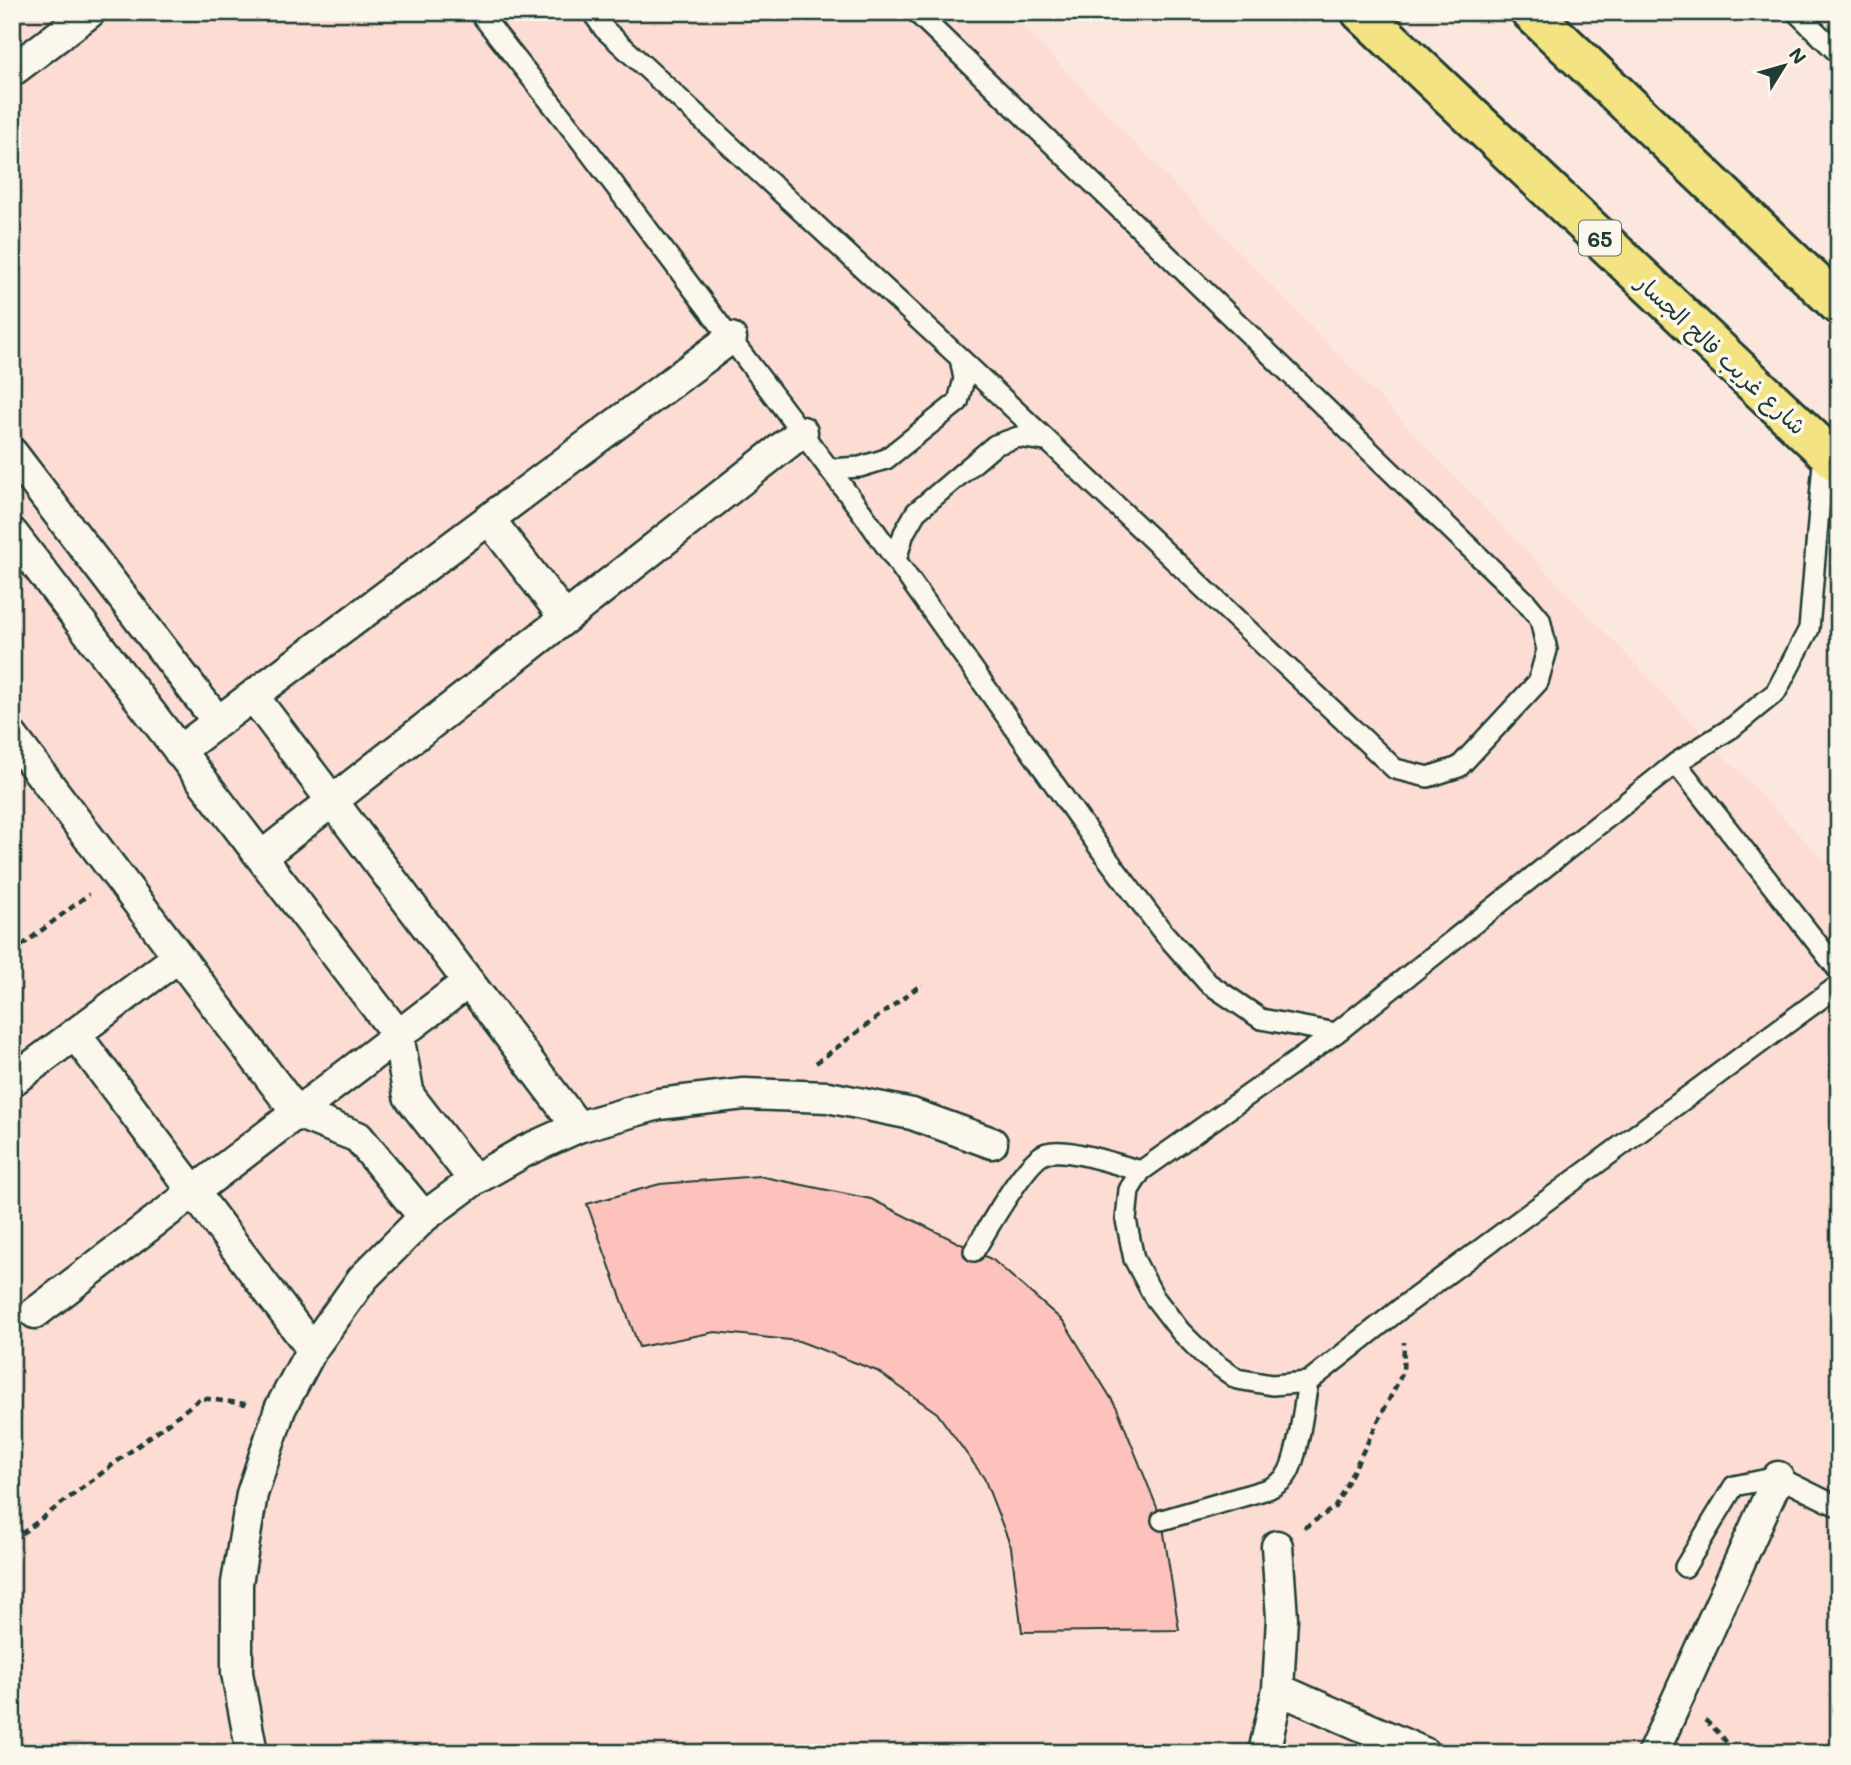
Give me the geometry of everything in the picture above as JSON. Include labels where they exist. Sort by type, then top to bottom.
[{"type":"main road","name":"شارع غريب فالح الجسار","points":[[1361,12],[1831,457]]},
{"type":"main road","points":[[1539,15],[1839,305]]},
{"type":"street","points":[[12,71],[90,12]]},
{"type":"street","points":[[180,751],[731,338]]},
{"type":"street","points":[[261,857],[802,432]]},
{"type":"street","points":[[12,453],[218,722]]},
{"type":"street","points":[[489,519],[565,618]]},
{"type":"street","points":[[12,533],[398,1035],[409,1097],[474,1181]]},
{"type":"street","points":[[253,696],[578,1128]]},
{"type":"street","points":[[12,736],[296,1113],[358,1137],[424,1217]]},
{"type":"street","points":[[12,1081],[178,957]]},
{"type":"street","points":[[35,1313],[468,982]]},
{"type":"street","points":[[75,1034],[312,1349]]},
{"type":"street","points":[[251,1753],[237,1673],[237,1583],[252,1494],[280,1409],[312,1349],[363,1278],[424,1217],[474,1181],[525,1151],[578,1128],[659,1104],[744,1094],[828,1097],[912,1114],[992,1143]]},
{"type":"street","points":[[1653,1753],[1778,1477]]},
{"type":"street","points":[[1264,1753],[1278,1689],[1282,1618],[1277,1546]]},
{"type":"street","points":[[1278,1689],[1424,1753]]},
{"type":"lane","points":[[479,12],[578,137],[802,432],[1162,931],[1208,983],[1261,1019],[1336,1032]]},
{"type":"lane","points":[[592,12],[604,29],[960,358],[1395,769],[1428,777],[1459,766],[1538,682],[1547,650],[1540,619],[1527,602],[916,12]]},
{"type":"lane","points":[[1796,12],[1839,54]]},
{"type":"lane","points":[[830,470],[860,467],[886,459],[958,402],[964,379],[960,358]]},
{"type":"lane","points":[[896,560],[904,533],[916,512],[995,445],[1018,437],[1046,441]]},
{"type":"lane","points":[[1831,457],[1809,629],[1776,692],[1733,727],[1676,763],[1336,1032],[1141,1171],[1129,1190],[1126,1220],[1134,1259],[1154,1297],[1181,1332],[1206,1357],[1237,1379],[1272,1385],[1308,1382],[1405,1305],[1839,985]]},
{"type":"lane","points":[[1676,763],[1839,971]]},
{"type":"lane","points":[[974,1251],[1027,1167],[1044,1153],[1066,1152],[1141,1171]]},
{"type":"lane","points":[[1162,1520],[1268,1489],[1287,1476],[1293,1460],[1308,1382]]},
{"type":"lane","points":[[1685,1567],[1734,1486],[1778,1477],[1839,1507]]},
{"type":"path","points":[[12,953],[116,873]]},
{"type":"path","points":[[774,1095],[922,984]]},
{"type":"path","points":[[1277,1546],[1335,1507],[1403,1372],[1405,1305]]},
{"type":"path","points":[[12,1541],[201,1398],[280,1409]]},
{"type":"path","points":[[1679,1695],[1721,1735],[1734,1753]]},
{"type":"shaded area","points":[[12,12],[1009,12],[1839,876],[1839,1753],[12,1753]]},
{"type":"building","points":[[759,1176],[871,1199],[993,1260],[1064,1322],[1117,1408],[1162,1520],[1179,1630],[1022,1632],[1011,1547],[984,1478],[937,1413],[877,1371],[799,1341],[715,1332],[639,1347],[587,1204],[660,1184]]}]
